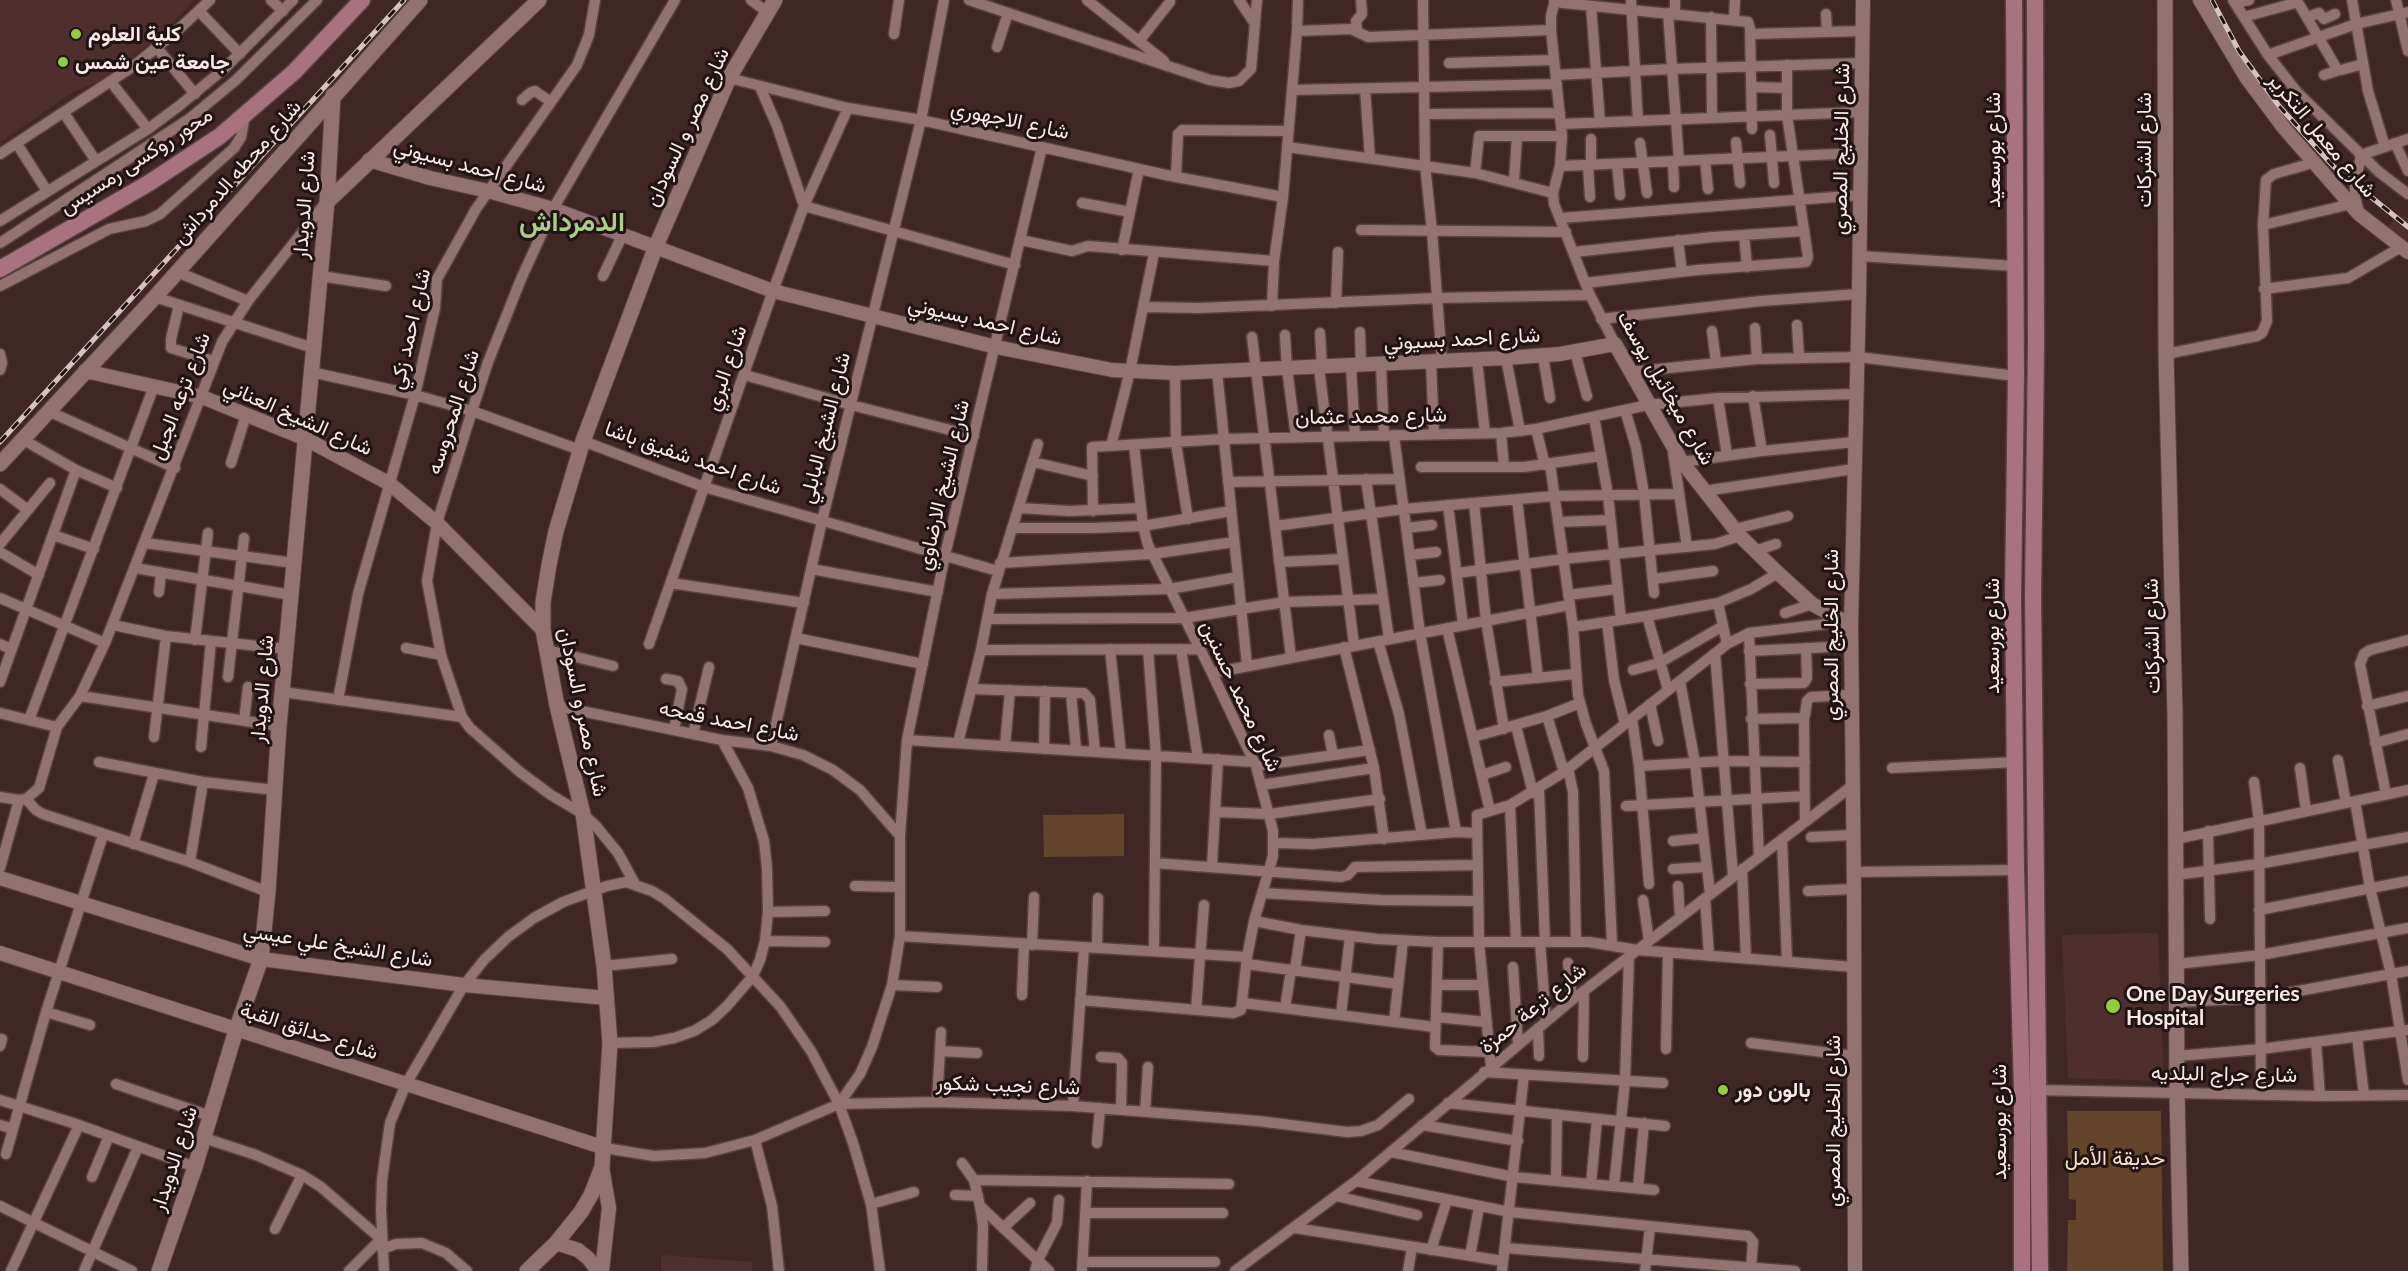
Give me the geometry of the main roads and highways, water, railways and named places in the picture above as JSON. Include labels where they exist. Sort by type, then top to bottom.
[{"type":"main road","name":"محور روكسى رمسيس","points":[[0,269],[175,167],[245,115],[294,72],[362,0]]},
{"type":"main road","name":"شارع محطه الدمرداش","points":[[0,464],[155,297],[420,0]]},
{"type":"main road","name":"شارع ترعه الجبل","points":[[327,202],[539,0]]},
{"type":"main road","name":"شارع بورسعيد","points":[[2014,0],[2016,376],[2013,598],[2016,870],[2022,1090],[2022,1271]]},
{"type":"main road","name":"شارع بورسعيد","points":[[2035,0],[2036,344],[2033,597],[2040,1271]]},
{"type":"main road","name":"شارع الشركات","points":[[2164,0],[2166,354],[2175,714],[2177,1093],[2181,1271]]},
{"type":"main road","name":"شارع مصر و السودان","points":[[527,1271],[556,1243],[581,1212],[591,1195],[602,1167],[610,1043],[604,966],[583,814],[557,706],[543,630],[543,602],[549,565],[556,531],[582,445],[656,246],[729,78],[771,6]]},
{"type":"main road","name":"شارع الدويدار","points":[[159,1271],[195,1167],[236,1030],[261,958],[304,438],[327,202],[333,95]]},
{"type":"railway","points":[[0,442],[404,0]]},
{"type":"railway","points":[[2212,0],[2239,51],[2279,106],[2333,166],[2408,227]]},
{"type":"place","name":"كلية العلوم","points":[[76,34]]},
{"type":"place","name":"جامعة عين شمس","points":[[63,62]]},
{"type":"place","name":"One Day Surgeries Hospital","points":[[2113,1006]]},
{"type":"place","name":"بالون دور","points":[[1723,1090]]},
{"type":"district","name":"الدمرداش","points":[[572,222]]},
{"type":"park label","name":"حديقة الأمل","points":[[2115,1158]]}]
